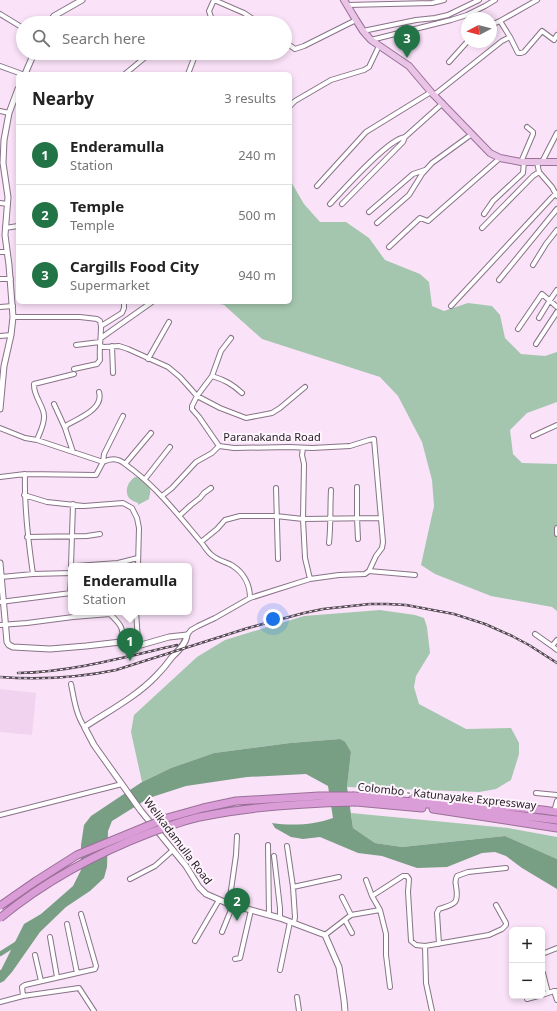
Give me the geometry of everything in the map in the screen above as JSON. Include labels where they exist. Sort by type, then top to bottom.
[{"type":"highway","name":"Colombo - Katunayake Expressway","points":[[0,906],[77,855],[167,818],[236,801],[319,796],[355,799],[428,808],[557,828]]},
{"type":"highway","points":[[371,797],[557,809]]},
{"type":"highway","name":"Colombo - Katunayake Expressway","points":[[0,918],[20,902],[79,864],[127,842],[173,824],[204,816],[271,806],[371,797],[557,820]]},
{"type":"highway","points":[[390,798],[413,798],[543,810],[557,809]]},
{"type":"main road","points":[[346,2],[363,31],[371,40],[409,66],[490,153],[500,158],[523,162],[557,162]]},
{"type":"street","points":[[54,16],[82,0]]},
{"type":"street","points":[[211,16],[209,11],[214,0],[248,16]]},
{"type":"street","points":[[346,2],[432,3],[444,0]]},
{"type":"street","points":[[363,31],[448,15],[479,0]]},
{"type":"street","points":[[371,40],[467,15],[495,0]]},
{"type":"street","points":[[497,22],[537,0]]},
{"type":"street","points":[[0,14],[16,24]]},
{"type":"street","points":[[292,47],[295,49],[304,46],[356,20]]},
{"type":"street","points":[[500,21],[518,52],[521,53],[524,52],[542,31],[554,40],[557,35]]},
{"type":"street","points":[[317,186],[366,132],[433,93],[502,41],[510,37]]},
{"type":"street","points":[[292,104],[331,80],[364,70],[369,66],[379,46]]},
{"type":"street","points":[[449,62],[462,48]]},
{"type":"street","points":[[24,72],[30,60]]},
{"type":"street","points":[[127,72],[142,60]]},
{"type":"street","points":[[189,72],[193,60]]},
{"type":"street","points":[[0,66],[17,72]]},
{"type":"street","points":[[0,409],[2,366],[11,335],[13,306],[15,299],[10,279],[5,235],[8,197],[2,163],[2,141],[9,113],[16,94]]},
{"type":"street","points":[[330,204],[374,158],[390,145],[405,137],[443,104]]},
{"type":"street","points":[[0,111],[9,113]]},
{"type":"street","points":[[484,214],[493,201],[523,173],[523,162],[533,134],[533,132],[527,127]]},
{"type":"street","points":[[451,306],[556,195],[552,187],[539,172],[539,162],[557,133]]},
{"type":"street","points":[[377,223],[409,195],[422,174],[432,163],[472,134]]},
{"type":"street","points":[[342,204],[398,148],[405,137]]},
{"type":"street","points":[[389,247],[420,218],[428,221],[500,158]]},
{"type":"street","points":[[369,212],[413,174],[426,169]]},
{"type":"street","points":[[482,228],[533,176],[539,172]]},
{"type":"street","points":[[0,203],[8,204]]},
{"type":"street","points":[[499,280],[557,210]]},
{"type":"street","points":[[5,228],[16,226]]},
{"type":"street","points":[[533,265],[557,230]]},
{"type":"street","points":[[0,252],[7,252]]},
{"type":"street","points":[[0,279],[10,279]]},
{"type":"street","points":[[539,318],[557,290]]},
{"type":"street","points":[[518,329],[542,294],[557,307]]},
{"type":"street","points":[[101,326],[122,313],[124,304]]},
{"type":"street","points":[[76,345],[100,342],[149,304]]},
{"type":"street","points":[[0,307],[13,306]]},
{"type":"street","points":[[536,344],[557,312]]},
{"type":"street","points":[[13,317],[80,317],[97,319],[100,321],[100,360],[97,364],[74,368]]},
{"type":"street","points":[[148,359],[169,322]]},
{"type":"street","points":[[0,336],[11,335]]},
{"type":"street","points":[[197,396],[212,376],[221,351],[231,338]]},
{"type":"street","points":[[100,342],[104,347],[119,346],[168,367],[180,377],[197,396],[220,408],[246,418],[272,414],[305,387]]},
{"type":"street","points":[[112,346],[113,373]]},
{"type":"street","points":[[37,440],[44,422],[44,414],[35,392],[33,386],[34,384],[74,374]]},
{"type":"street","points":[[212,376],[228,382],[242,393]]},
{"type":"street","points":[[65,428],[67,424],[94,409],[99,404],[101,397],[99,392]]},
{"type":"street","name":"Paranakanda Road","points":[[197,396],[192,409],[219,446],[234,448],[350,446],[374,439],[381,518]]},
{"type":"street","points":[[54,404],[65,428],[73,452]]},
{"type":"street","points":[[0,477],[25,474],[96,475],[104,454],[123,416]]},
{"type":"street","points":[[533,436],[557,425]]},
{"type":"street","points":[[0,428],[25,438],[37,440],[102,462],[109,459],[117,460],[124,464],[145,479],[162,496],[213,557],[233,566],[241,574],[247,581],[250,590],[250,598]]},
{"type":"street","points":[[124,464],[151,433]]},
{"type":"street","points":[[162,496],[172,488],[196,462],[212,453],[219,446]]},
{"type":"street","points":[[145,479],[170,447]]},
{"type":"street","points":[[303,448],[303,519],[305,558],[310,579]]},
{"type":"street","points":[[25,474],[24,495],[33,574]]},
{"type":"street","points":[[357,487],[358,539]]},
{"type":"street","points":[[179,516],[211,488]]},
{"type":"street","points":[[276,488],[278,559]]},
{"type":"street","points":[[329,543],[331,528],[331,490]]},
{"type":"street","points":[[24,495],[47,502],[84,506],[123,503],[132,508],[137,518],[139,528],[138,563]]},
{"type":"street","points":[[71,563],[73,504]]},
{"type":"street","points":[[85,728],[120,705],[155,677],[179,650],[187,635],[198,626],[250,598],[310,579],[339,575],[365,574],[369,571],[376,556],[382,548],[383,542],[381,518],[303,519],[276,516],[240,516],[225,520],[217,529],[201,542]]},
{"type":"street","points":[[557,528],[557,534]]},
{"type":"street","points":[[28,537],[87,536],[100,534]]},
{"type":"street","points":[[118,563],[138,558]]},
{"type":"street","points":[[0,563],[3,624],[9,645],[13,647],[50,649],[138,640]]},
{"type":"street","points":[[369,571],[414,575]]},
{"type":"street","points":[[1,577],[68,573]]},
{"type":"street","points":[[2,602],[68,593]]},
{"type":"street","points":[[3,624],[27,623],[98,615]]},
{"type":"street","points":[[111,615],[121,625],[123,641]]},
{"type":"street","points":[[136,615],[138,640],[141,645],[169,637],[187,635]]},
{"type":"street","points":[[535,634],[557,650]]},
{"type":"street","points":[[552,646],[557,640]]},
{"type":"street","name":"Welikadamulla Road","points":[[71,684],[76,709],[81,722],[94,745],[142,811],[186,866],[199,888],[206,894],[231,905],[280,918],[325,935]]},
{"type":"street","points":[[0,815],[122,784]]},
{"type":"street","points":[[536,793],[557,795]]},
{"type":"street","points":[[222,932],[231,905],[237,836]]},
{"type":"street","points":[[268,845],[269,915]]},
{"type":"street","points":[[280,970],[292,922],[295,916],[293,887],[287,846]]},
{"type":"street","points":[[130,879],[155,866],[173,850]]},
{"type":"street","points":[[274,856],[280,918]]},
{"type":"street","points":[[439,944],[437,913],[439,909],[450,906],[458,897],[455,880],[457,876],[468,872],[506,868]]},
{"type":"street","points":[[372,896],[403,876],[407,876],[409,879],[408,892],[411,942],[426,946],[489,935],[502,929],[506,923],[496,905]]},
{"type":"street","points":[[293,887],[339,877]]},
{"type":"street","points":[[366,880],[372,896],[380,910],[386,934],[386,955],[390,987]]},
{"type":"street","points":[[342,897],[351,915]]},
{"type":"street","points":[[195,941],[219,900]]},
{"type":"street","points":[[235,959],[240,958],[251,910]]},
{"type":"street","points":[[345,1011],[338,967],[325,935],[351,915],[380,910]]},
{"type":"street","points":[[23,996],[22,987],[25,985],[95,968],[96,966],[82,914]]},
{"type":"street","points":[[345,920],[352,933]]},
{"type":"street","points":[[67,924],[77,973]]},
{"type":"street","points":[[50,937],[57,977]]},
{"type":"street","points":[[426,946],[426,983],[432,1011]]},
{"type":"street","points":[[545,953],[557,948]]},
{"type":"street","points":[[35,954],[41,981]]},
{"type":"street","points":[[545,980],[548,993]]},
{"type":"street","points":[[0,1002],[23,996],[78,988],[94,1011]]},
{"type":"street","points":[[545,994],[556,991],[557,1000]]},
{"type":"street","points":[[297,997],[299,1011]]},
{"type":"shaded area","points":[[292,183],[304,204],[320,222],[346,222],[369,238],[385,260],[420,274],[429,282],[432,306],[444,311],[468,303],[492,306],[500,315],[505,338],[521,354],[545,356],[557,352],[557,402],[527,413],[510,430],[513,454],[522,463],[557,464],[557,611],[552,607],[491,596],[435,574],[421,565],[434,506],[432,480],[422,442],[398,396],[380,377],[262,339],[224,305],[220,304],[292,304]]},
{"type":"shaded area","points":[[135,477],[144,481],[150,490],[149,499],[138,505],[138,503],[129,498],[127,492],[130,481]]},
{"type":"shaded area","points":[[380,610],[415,615],[424,618],[427,627],[430,653],[416,676],[414,687],[419,704],[466,729],[511,728],[519,743],[519,754],[511,780],[496,789],[479,792],[347,787],[351,752],[340,739],[290,743],[214,753],[171,768],[142,782],[131,732],[134,715],[197,657],[225,640],[304,616]]},
{"type":"shaded area","points":[[0,689],[36,693],[32,735],[0,732]]},
{"type":"shaded area","points":[[340,739],[345,742],[351,752],[347,787],[353,828],[375,843],[402,847],[505,836],[557,859],[557,889],[522,868],[506,856],[495,852],[482,853],[447,867],[417,868],[382,856],[358,853],[320,837],[303,839],[291,837],[275,828],[272,823],[303,824],[333,818],[328,786],[306,774],[247,777],[186,786],[149,798],[112,821],[108,831],[107,867],[104,878],[90,891],[66,907],[40,932],[12,972],[4,981],[0,983],[0,970],[24,924],[41,914],[73,886],[81,870],[81,845],[84,825],[91,816],[142,782],[171,768],[214,753],[290,743]]},
{"type":"shaded area","points":[[351,813],[508,828],[557,837],[557,859],[505,836],[402,847],[375,843],[353,828]]},
{"type":"waterway","points":[[0,954],[19,942]]},
{"type":"railway","points":[[0,677],[58,678],[116,670],[248,628],[304,613],[323,609],[370,604],[406,605],[454,614],[485,624],[512,636],[557,663]]},
{"type":"railway","points":[[18,673],[79,667],[177,645]]},
{"type":"place","name":"Cargills Food City","points":[[407,58]]},
{"type":"place","name":"Enderamulla","points":[[130,661]]},
{"type":"place","name":"Temple","points":[[237,921]]}]
